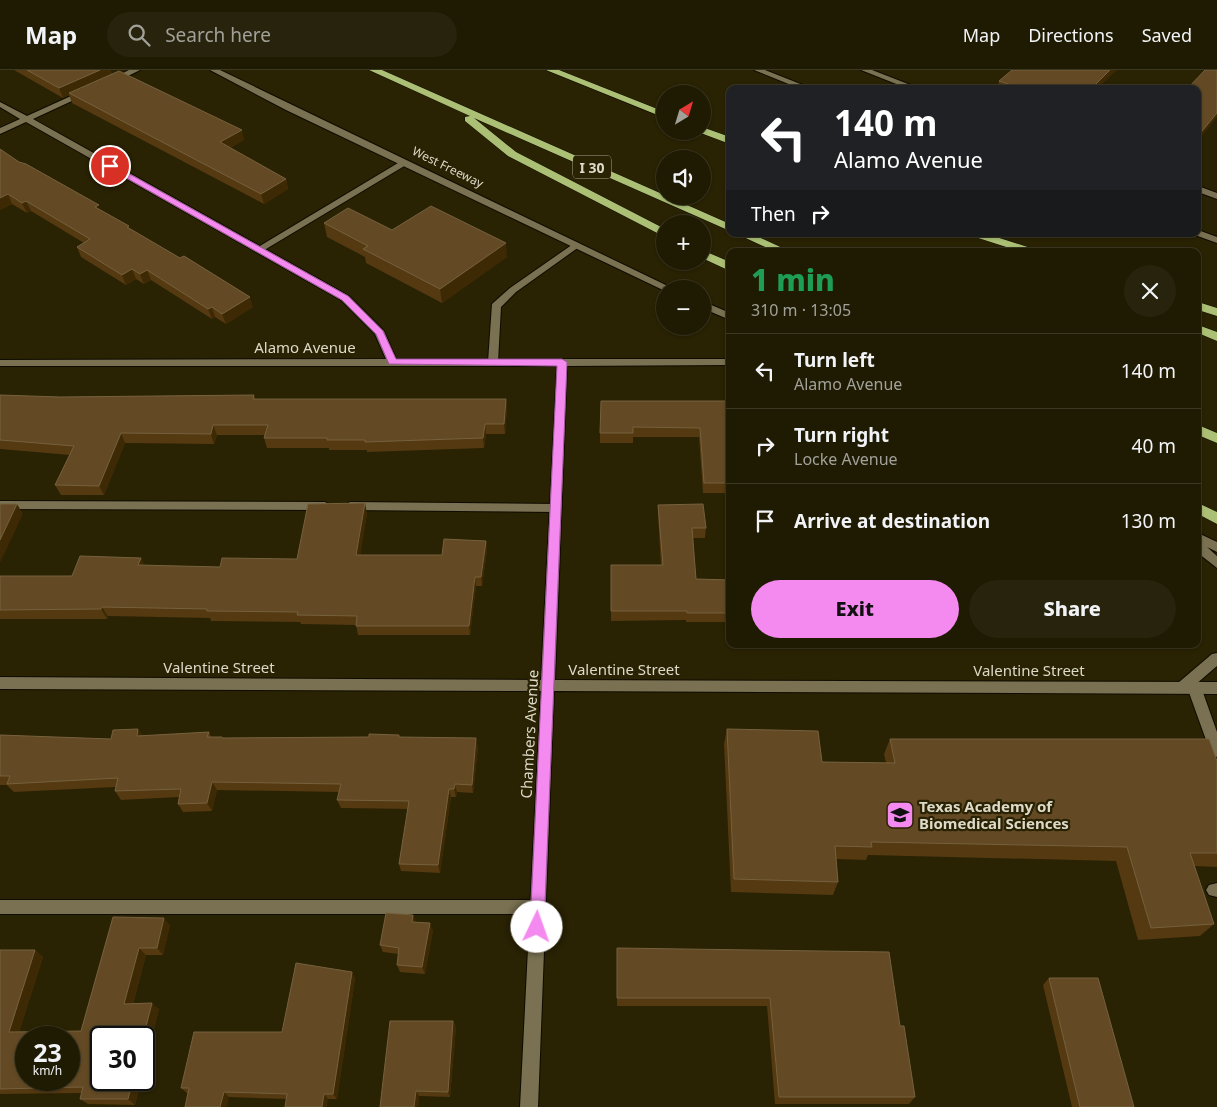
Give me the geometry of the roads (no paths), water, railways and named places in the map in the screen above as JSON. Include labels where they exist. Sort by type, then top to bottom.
[{"type":"highway","name":"I 30","points":[[374,70],[726,226]]},
{"type":"highway","points":[[551,70],[656,111]]},
{"type":"highway","points":[[454,106],[512,154],[656,228]]},
{"type":"highway","points":[[711,134],[726,139]]},
{"type":"highway","points":[[750,237],[776,248]]},
{"type":"highway","points":[[971,237],[998,248]]},
{"type":"highway","points":[[986,237],[1020,248]]},
{"type":"highway","points":[[711,258],[726,265]]},
{"type":"highway","points":[[1201,307],[1217,312]]},
{"type":"highway","points":[[1201,330],[1217,337]]},
{"type":"highway","points":[[1201,431],[1217,438]]},
{"type":"highway","points":[[1201,510],[1217,518]]},
{"type":"street","points":[[100,86],[136,70]]},
{"type":"street","name":"West Freeway","points":[[214,70],[403,163],[656,283]]},
{"type":"street","points":[[758,70],[798,85]]},
{"type":"street","points":[[865,70],[906,85]]},
{"type":"street","points":[[0,131],[90,90]]},
{"type":"street","points":[[0,104],[345,298],[380,333],[392,362]]},
{"type":"street","points":[[258,250],[403,163]]},
{"type":"street","points":[[1201,190],[1217,196]]},
{"type":"street","points":[[1201,234],[1217,240]]},
{"type":"street","points":[[493,362],[496,306],[513,290],[576,245]]},
{"type":"street","points":[[711,308],[726,315]]},
{"type":"street","name":"Alamo Avenue","points":[[0,362],[726,362]]},
{"type":"street","name":"Chambers Avenue","points":[[529,1107],[562,362]]},
{"type":"street","points":[[0,505],[556,508]]},
{"type":"street","points":[[1201,539],[1217,547]]},
{"type":"street","points":[[1201,550],[1217,563]]},
{"type":"street","points":[[1217,658],[1189,687],[1217,751]]},
{"type":"street","name":"Valentine Street","points":[[0,683],[1217,688]]},
{"type":"street","points":[[0,907],[538,907]]},
{"type":"place","name":"Texas Academy of Biomedical Sciences","points":[[900,815]]}]
